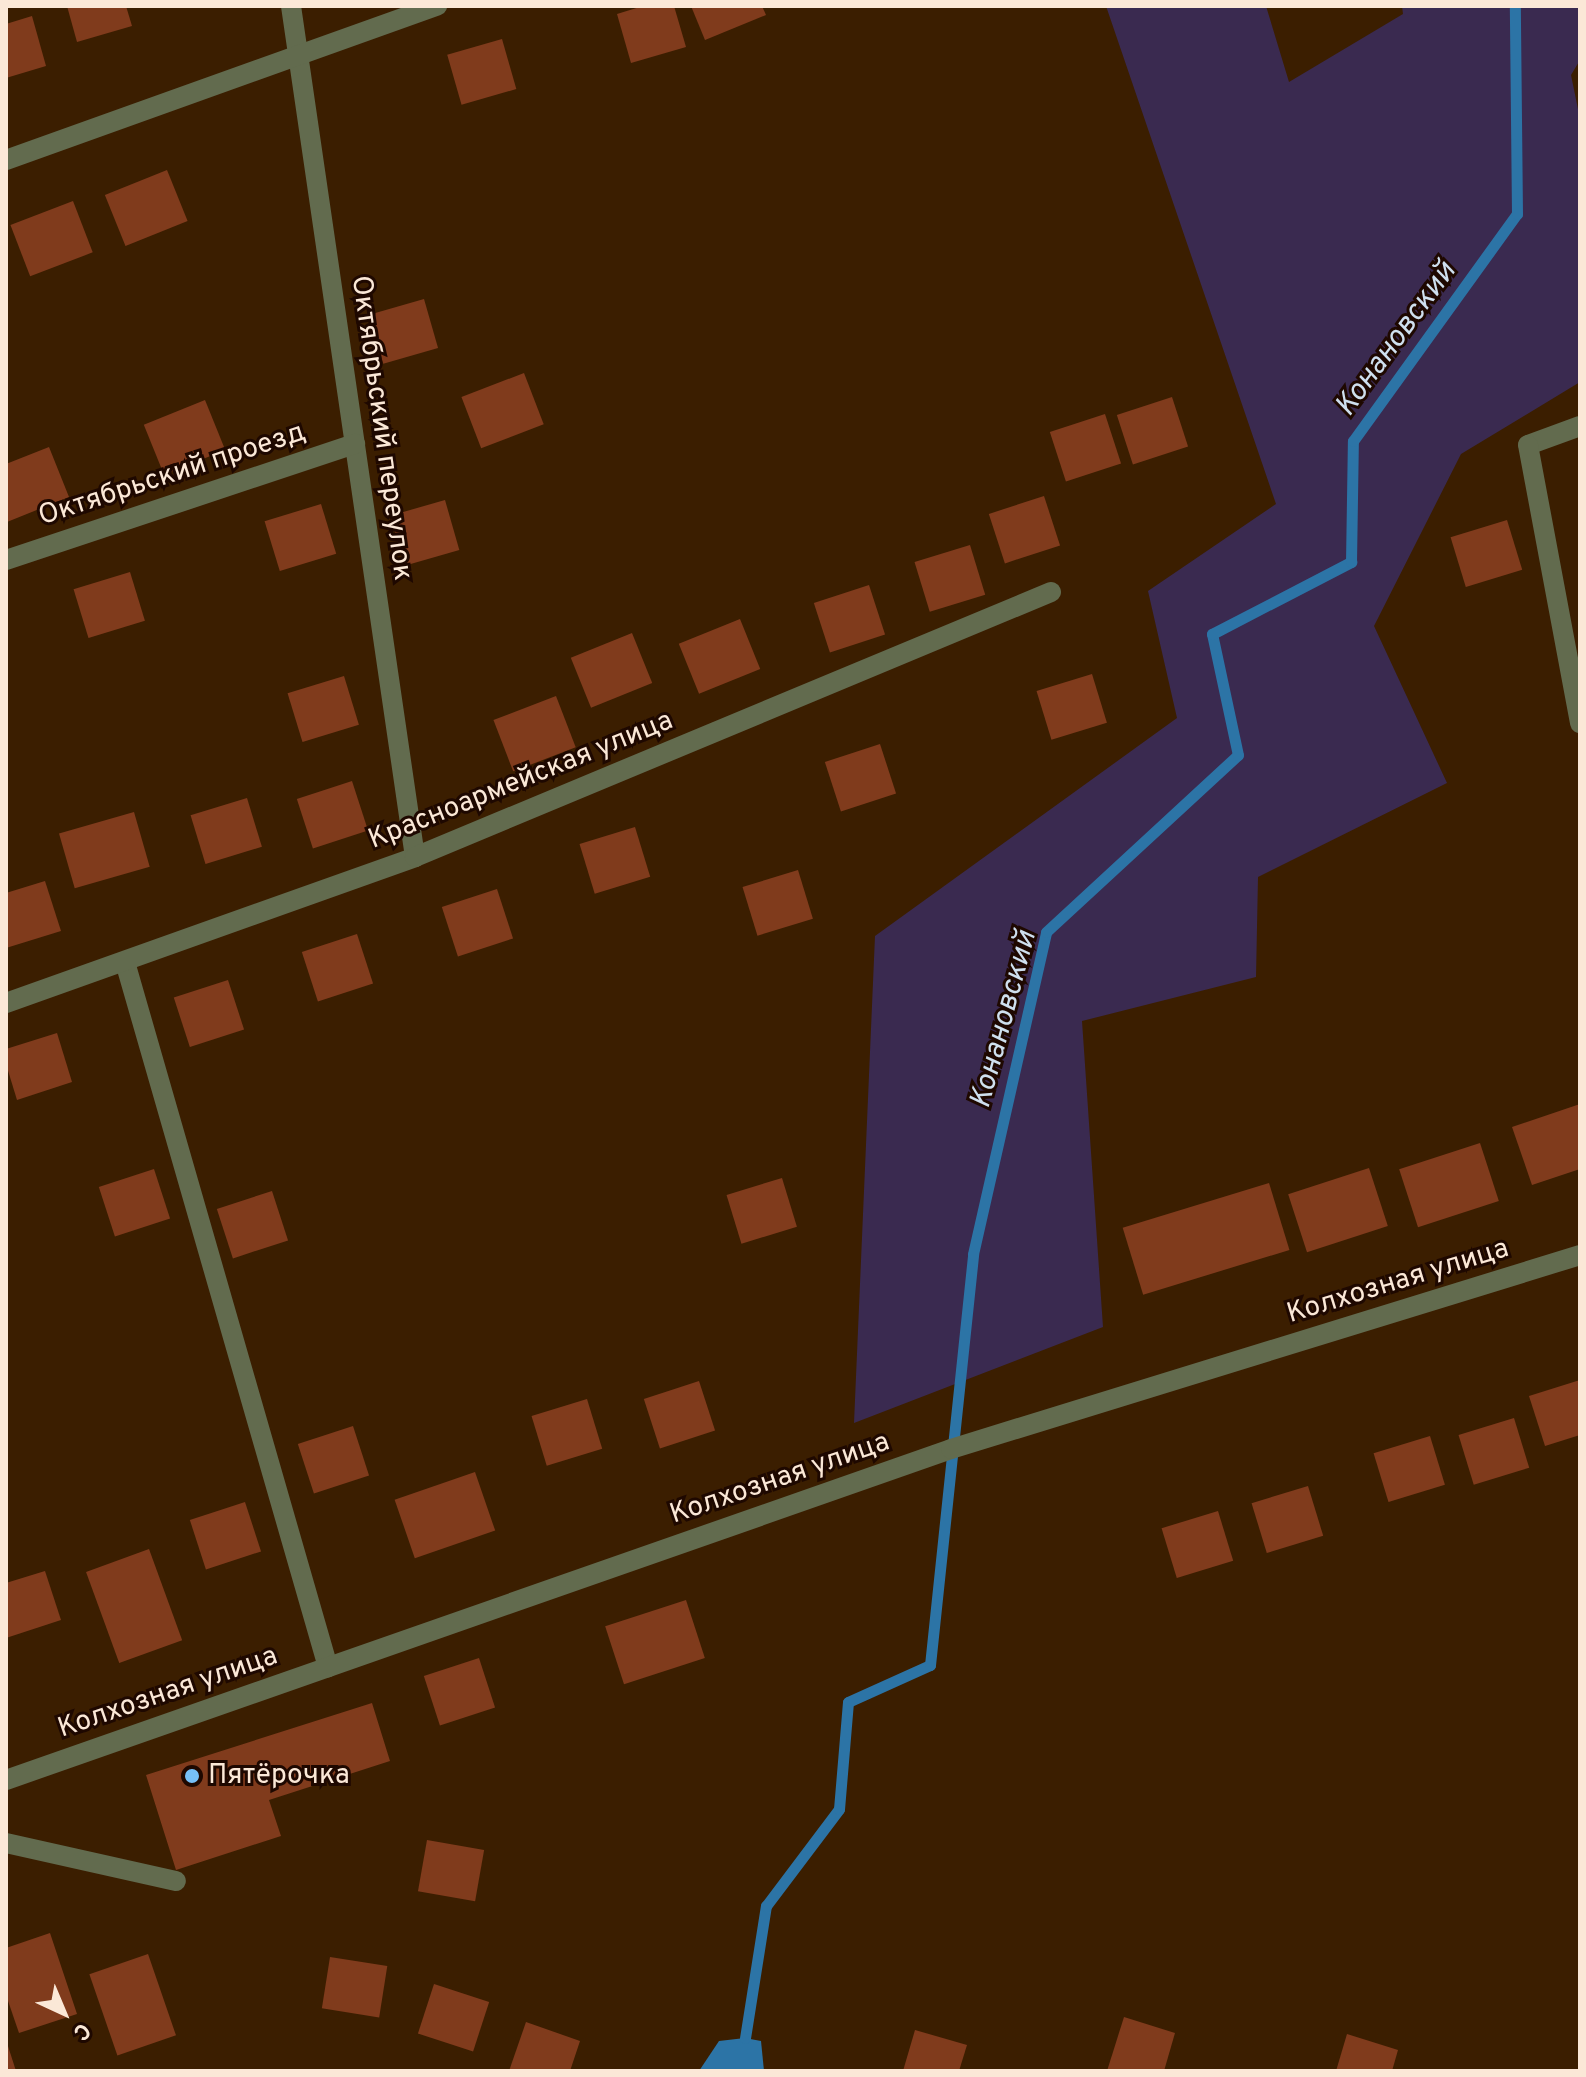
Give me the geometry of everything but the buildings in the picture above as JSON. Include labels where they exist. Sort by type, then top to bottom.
[{"type":"street","name":"Октябрьский переулок","points":[[291,6],[415,857]]},
{"type":"street","points":[[6,160],[437,6]]},
{"type":"street","points":[[1580,426],[1528,445],[1580,723]]},
{"type":"street","name":"Октябрьский проезд","points":[[6,560],[355,444]]},
{"type":"street","name":"Красноармейская улица","points":[[6,1003],[415,857],[1051,592]]},
{"type":"street","points":[[125,962],[328,1667]]},
{"type":"street","name":"Колхозная улица","points":[[6,1780],[951,1449],[1580,1255]]},
{"type":"street","points":[[6,1843],[176,1881]]},
{"type":"shaded area","points":[[1106,6],[1266,6],[1289,82],[1403,14],[1402,6],[1580,6],[1580,60],[1571,75],[1580,119],[1580,382],[1461,454],[1374,626],[1447,783],[1258,877],[1256,977],[1082,1021],[1103,1327],[854,1423],[875,936],[1177,718],[1148,591],[1276,504]]},
{"type":"water","points":[[745,2038],[761,2041],[764,2071],[699,2071],[719,2041]]},
{"type":"waterway","name":"Конановский","points":[[745,2038],[766,1906],[839,1809],[848,1702],[930,1665],[973,1254],[1046,932],[1238,755],[1212,634],[1351,562],[1353,441],[1517,214],[1515,6]]},
{"type":"place","name":"Пятёрочка","points":[[192,1776]]}]
